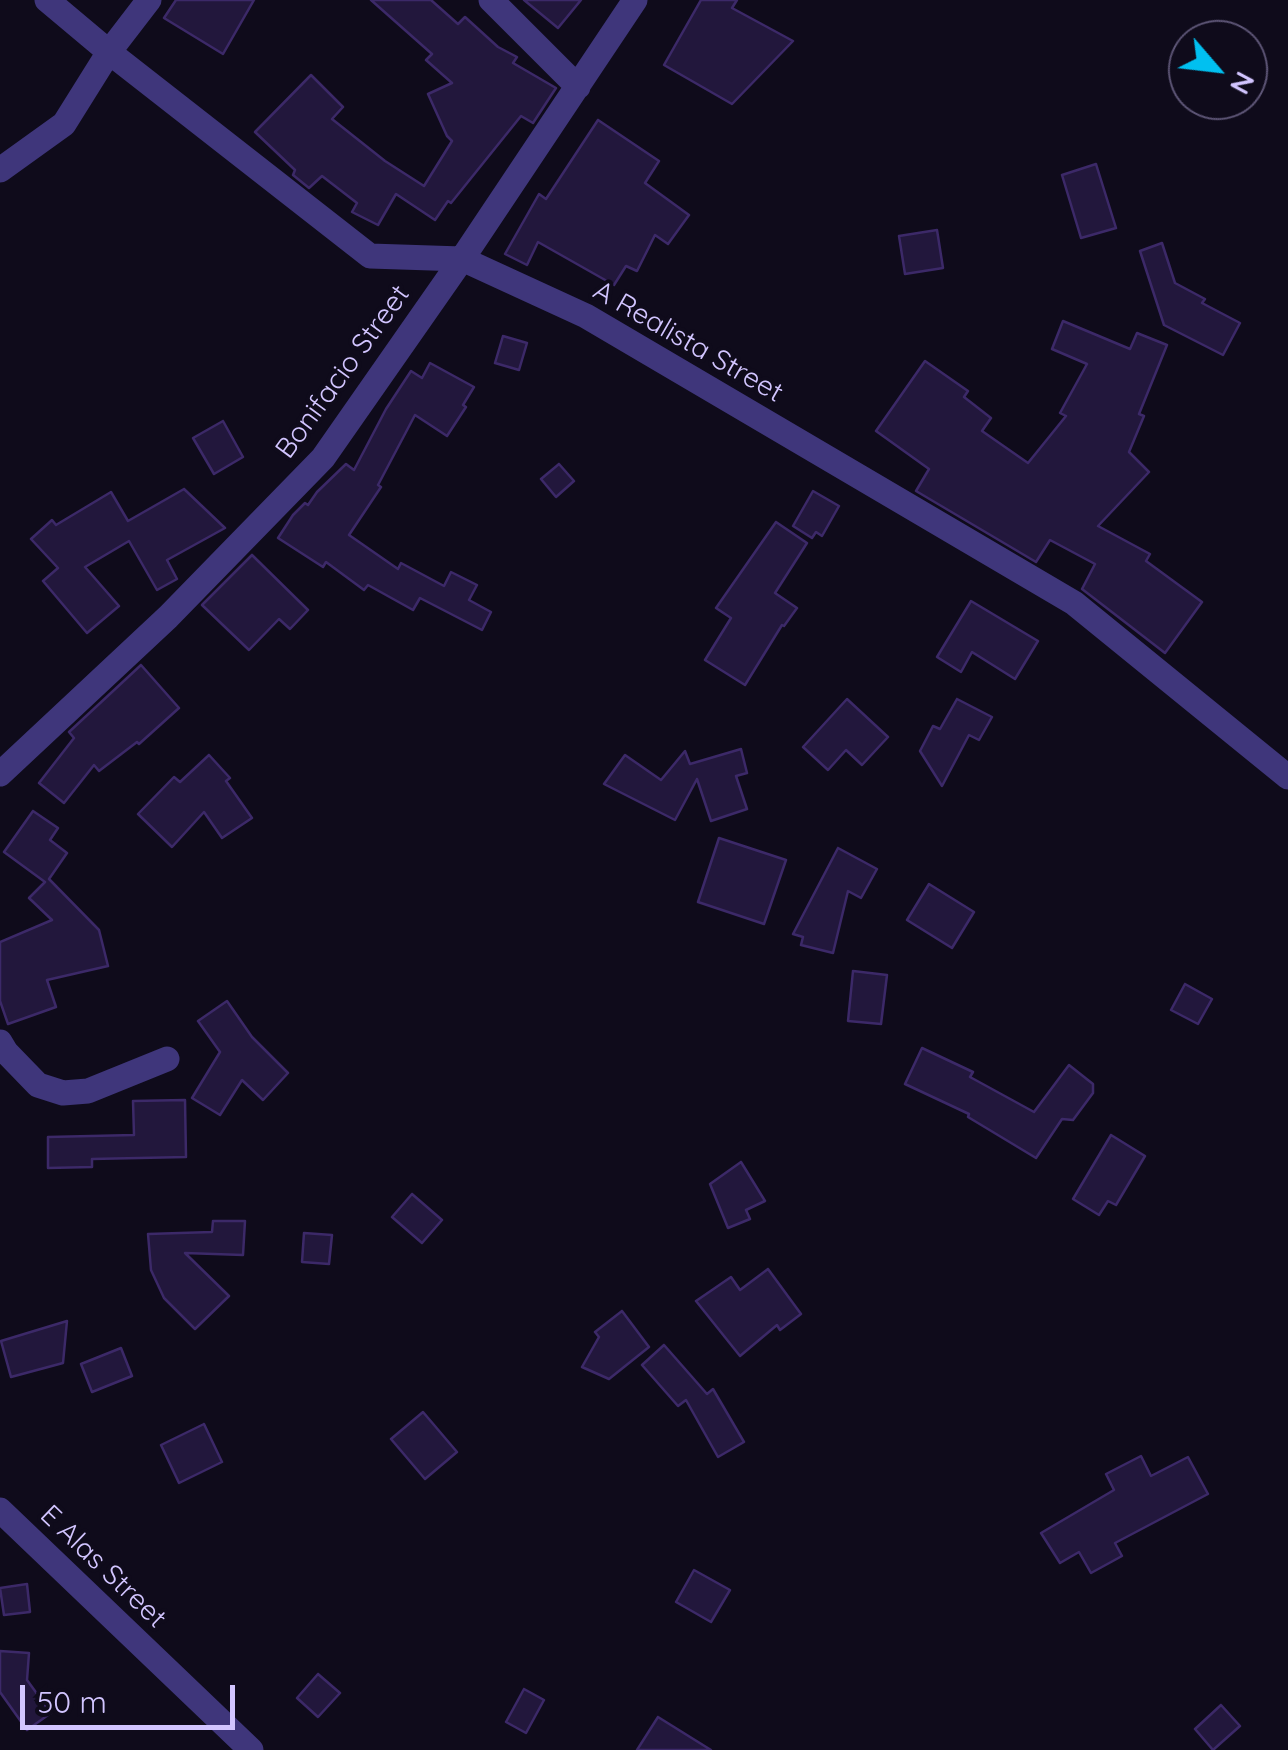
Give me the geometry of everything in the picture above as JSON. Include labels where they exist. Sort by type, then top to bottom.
[{"type":"street","name":"A Realista Street","points":[[47,0],[370,256],[462,260],[586,316],[1074,603],[1288,777]]},
{"type":"street","points":[[0,170],[64,124],[109,52],[149,0]]},
{"type":"street","points":[[491,0],[578,86]]},
{"type":"street","name":"Bonifacio Street","points":[[0,774],[168,617],[323,458],[462,260],[636,0]]},
{"type":"street","points":[[0,1042],[38,1085],[63,1093],[88,1091],[166,1060]]},
{"type":"street","name":"E Alas Street","points":[[0,1510],[252,1750]]},
{"type":"building","points":[[176,0],[254,0],[223,54],[164,18]]},
{"type":"building","points":[[371,0],[431,0],[458,24],[465,17],[498,47],[517,57],[513,63],[556,88],[533,123],[521,116],[435,220],[396,194],[378,225],[352,212],[357,203],[322,176],[309,188],[255,132],[311,75],[343,107],[332,119],[424,186],[452,141],[428,94],[452,83],[426,60],[432,54]]},
{"type":"building","points":[[524,0],[581,0],[558,28]]},
{"type":"building","points":[[701,0],[737,0],[732,8],[793,41],[732,104],[664,65]]},
{"type":"building","points":[[598,120],[659,161],[645,183],[689,215],[668,244],[655,235],[637,271],[626,266],[614,285],[538,242],[527,265],[505,254],[539,194],[546,199]]},
{"type":"building","points":[[1096,164],[1116,228],[1081,238],[1062,175]]},
{"type":"building","points":[[937,230],[943,268],[905,274],[899,236]]},
{"type":"building","points":[[1162,243],[1175,283],[1240,323],[1223,355],[1164,325],[1140,251]]},
{"type":"building","points":[[1063,321],[1130,349],[1137,333],[1167,345],[1139,414],[1144,416],[1129,452],[1149,472],[1098,526],[1150,554],[1146,561],[1202,602],[1165,653],[1082,589],[1095,564],[1050,540],[1036,562],[916,491],[929,469],[876,431],[925,361],[968,391],[964,397],[991,418],[982,431],[1028,463],[1066,416],[1060,413],[1087,364],[1052,349]]},
{"type":"building","points":[[503,336],[527,343],[519,370],[495,363]]},
{"type":"building","points":[[430,363],[474,387],[463,405],[466,407],[447,436],[415,415],[378,485],[381,487],[349,535],[398,569],[401,563],[444,586],[451,572],[477,585],[469,600],[491,612],[482,630],[420,598],[413,610],[368,585],[364,590],[326,562],[323,567],[278,538],[293,515],[305,503],[308,505],[346,464],[354,470],[411,371],[422,378]]},
{"type":"building","points":[[223,421],[243,457],[214,474],[193,438]]},
{"type":"building","points":[[559,464],[574,481],[556,497],[541,479]]},
{"type":"building","points":[[184,489],[225,528],[167,560],[177,579],[157,590],[129,541],[85,567],[119,606],[87,633],[43,581],[58,568],[31,539],[52,520],[56,525],[111,492],[128,521]]},
{"type":"building","points":[[813,491],[839,506],[822,536],[816,532],[812,538],[793,526]]},
{"type":"building","points":[[776,522],[807,543],[775,593],[797,608],[745,685],[705,660],[731,618],[716,608]]},
{"type":"building","points":[[252,555],[308,610],[290,629],[279,619],[249,650],[202,605]]},
{"type":"building","points":[[971,601],[1038,641],[1015,679],[972,652],[961,672],[937,657]]},
{"type":"building","points":[[141,665],[179,708],[139,744],[99,771],[94,765],[64,803],[39,783],[74,738],[69,732]]},
{"type":"building","points":[[847,699],[888,737],[862,765],[846,750],[828,770],[803,747]]},
{"type":"building","points":[[957,699],[992,717],[979,740],[969,735],[942,786],[920,751],[933,726],[940,729]]},
{"type":"building","points":[[741,749],[747,773],[736,776],[747,809],[711,821],[697,779],[675,820],[604,784],[625,755],[661,780],[685,751],[690,764]]},
{"type":"building","points":[[209,755],[230,778],[226,781],[252,818],[222,838],[204,812],[172,847],[138,814],[174,777],[180,782]]},
{"type":"building","points":[[33,811],[58,828],[50,840],[67,853],[49,879],[99,930],[108,966],[47,980],[56,1007],[8,1024],[0,1001],[0,942],[52,920],[29,898],[45,882],[4,852]]},
{"type":"building","points":[[719,838],[786,860],[764,924],[698,902]]},
{"type":"building","points":[[838,848],[877,869],[861,898],[848,891],[833,953],[801,945],[803,937],[793,934]]},
{"type":"building","points":[[929,884],[974,912],[952,948],[907,920]]},
{"type":"building","points":[[853,971],[887,975],[881,1024],[848,1021]]},
{"type":"building","points":[[1185,984],[1212,999],[1198,1024],[1171,1010]]},
{"type":"building","points":[[227,1001],[252,1037],[288,1073],[263,1100],[242,1080],[220,1115],[192,1098],[220,1052],[198,1021]]},
{"type":"building","points":[[922,1048],[973,1072],[970,1077],[1034,1112],[1069,1065],[1093,1084],[1093,1093],[1073,1120],[1062,1119],[1036,1158],[968,1117],[969,1114],[905,1084]]},
{"type":"building","points":[[185,1100],[186,1157],[92,1159],[92,1167],[48,1168],[48,1137],[134,1135],[133,1101]]},
{"type":"building","points":[[1111,1135],[1145,1156],[1116,1205],[1108,1201],[1099,1215],[1073,1199]]},
{"type":"building","points":[[741,1162],[765,1201],[746,1210],[750,1219],[728,1228],[710,1184]]},
{"type":"building","points":[[412,1194],[442,1220],[422,1243],[392,1217]]},
{"type":"building","points":[[213,1221],[245,1221],[243,1255],[185,1253],[229,1296],[195,1329],[164,1298],[151,1270],[148,1234],[212,1232]]},
{"type":"building","points":[[304,1233],[332,1235],[329,1264],[302,1262]]},
{"type":"building","points":[[768,1269],[801,1314],[780,1330],[777,1325],[740,1356],[696,1301],[731,1277],[740,1290]]},
{"type":"building","points":[[622,1311],[649,1347],[609,1379],[582,1367],[599,1337],[595,1332]]},
{"type":"building","points":[[67,1321],[63,1363],[11,1377],[1,1341]]},
{"type":"building","points":[[664,1345],[707,1394],[713,1389],[744,1442],[718,1457],[686,1400],[678,1406],[642,1365]]},
{"type":"building","points":[[121,1348],[132,1376],[92,1392],[81,1364]]},
{"type":"building","points":[[423,1412],[457,1452],[425,1479],[391,1439]]},
{"type":"building","points":[[204,1424],[222,1462],[179,1483],[161,1445]]},
{"type":"building","points":[[1141,1456],[1151,1476],[1188,1457],[1208,1494],[1115,1543],[1122,1556],[1091,1573],[1079,1552],[1060,1563],[1041,1533],[1114,1490],[1106,1474]]},
{"type":"building","points":[[694,1570],[730,1590],[711,1622],[676,1602]]},
{"type":"building","points":[[27,1584],[30,1612],[4,1615],[0,1588]]},
{"type":"building","points":[[0,1651],[29,1653],[27,1680],[51,1713],[27,1730],[0,1692]]},
{"type":"building","points":[[318,1674],[340,1693],[318,1717],[297,1698]]},
{"type":"building","points":[[524,1689],[544,1700],[526,1733],[506,1722]]},
{"type":"building","points":[[1221,1705],[1240,1726],[1213,1750],[1195,1729]]},
{"type":"building","points":[[658,1717],[711,1750],[637,1750]]}]
